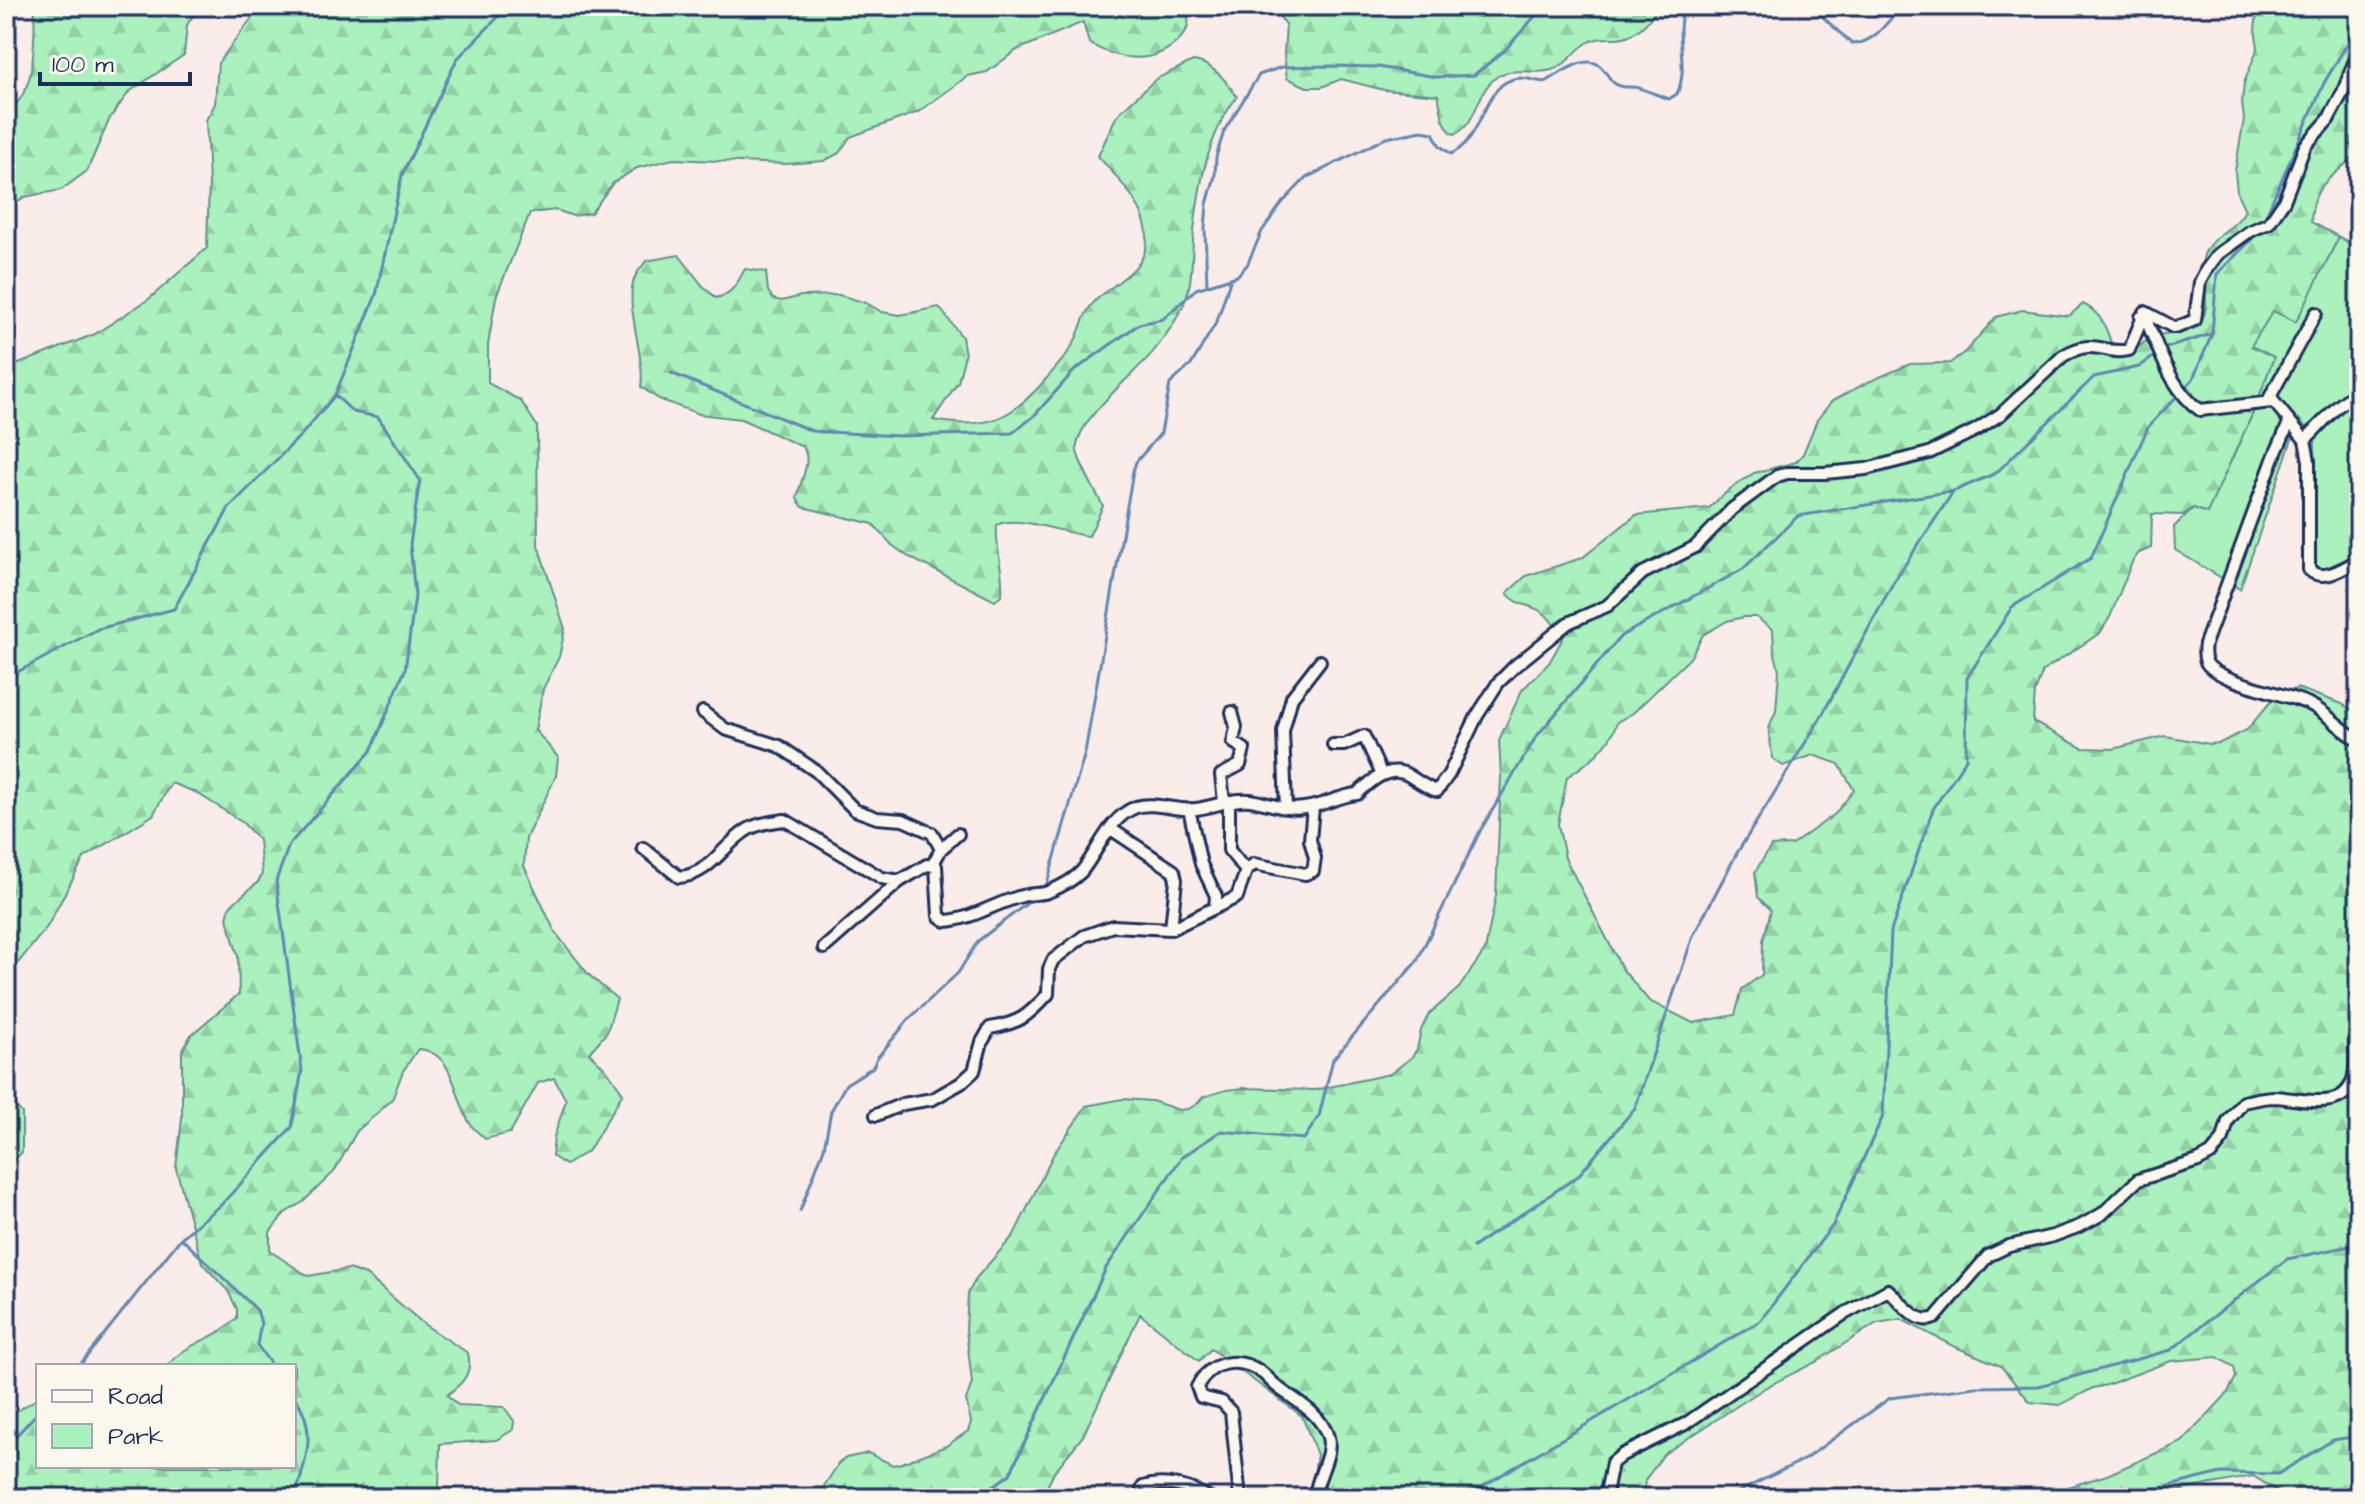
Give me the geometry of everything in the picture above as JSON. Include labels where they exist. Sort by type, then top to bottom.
[{"type":"street","points":[[933,864],[938,870],[939,916],[946,921],[972,917],[1005,901],[1030,894],[1047,893],[1081,871],[1095,847],[1135,808],[1158,805],[1189,809],[1249,800],[1286,808],[1313,807],[1342,795],[1357,794],[1382,775],[1402,772],[1430,789],[1439,790],[1477,716],[1498,683],[1515,666],[1568,623],[1607,606],[1643,573],[1695,547],[1732,509],[1777,476],[1866,469],[1929,453],[2001,414],[2063,356],[2074,350],[2097,345],[2129,350],[2141,317],[2148,312],[2175,327],[2195,320],[2200,282],[2206,270],[2218,254],[2250,231],[2269,223],[2284,201],[2305,146],[2328,120],[2353,65],[2359,59]]},
{"type":"street","points":[[2316,313],[2271,392],[2272,402],[2305,440],[2309,461],[2309,570],[2323,577],[2359,560]]},
{"type":"street","points":[[2141,317],[2147,322],[2178,389],[2188,402],[2200,410],[2272,402]]},
{"type":"street","points":[[2305,440],[2337,407],[2359,390]]},
{"type":"street","points":[[2289,423],[2205,644],[2204,654],[2207,663],[2217,672],[2264,691],[2311,704],[2359,740]]},
{"type":"street","points":[[1286,808],[1283,731],[1292,697],[1320,661]]},
{"type":"street","points":[[703,712],[725,729],[779,746],[816,771],[855,810],[877,818],[903,820],[932,833],[941,849]]},
{"type":"street","points":[[1232,712],[1236,727],[1233,742],[1244,749],[1240,765],[1221,775],[1229,850],[1246,871]]},
{"type":"street","points":[[1333,745],[1344,745],[1364,736],[1382,775]]},
{"type":"street","points":[[876,1115],[895,1106],[933,1099],[961,1083],[974,1071],[982,1042],[990,1028],[1026,1018],[1048,994],[1049,969],[1053,960],[1084,936],[1113,926],[1171,929],[1237,897],[1246,871],[1254,864],[1305,874],[1313,871],[1315,858],[1310,840],[1313,807]]},
{"type":"street","points":[[1189,809],[1201,864],[1216,896],[1215,907]]},
{"type":"street","points":[[643,848],[679,877],[690,876],[706,868],[748,829],[766,822],[785,820],[882,878],[900,881]]},
{"type":"street","points":[[1111,829],[1174,871],[1176,880],[1171,929]]},
{"type":"street","points":[[824,948],[900,881],[933,864],[941,849],[958,834]]},
{"type":"street","points":[[1605,1498],[1612,1463],[1622,1455],[1685,1424],[1844,1314],[1888,1290],[1920,1319],[1928,1321],[1935,1318],[1988,1256],[2009,1246],[2080,1226],[2102,1214],[2138,1180],[2211,1154],[2223,1139],[2228,1121],[2243,1102],[2271,1097],[2335,1101],[2349,1092],[2354,1074],[2353,1036],[2359,1020]]},
{"type":"street","points":[[1240,1498],[1231,1412],[1222,1402],[1201,1397],[1197,1387],[1212,1370],[1227,1362],[1248,1365],[1261,1372],[1300,1402],[1321,1423],[1329,1443],[1315,1488],[1315,1498]]},
{"type":"street","points":[[1140,1498],[1143,1487],[1156,1484],[1195,1490],[1209,1498]]},
{"type":"green space","points":[[35,6],[199,6],[187,25],[184,55],[129,92],[110,118],[87,171],[61,190],[24,197],[6,211],[6,113],[17,104],[29,79],[34,49]]},
{"type":"green space","points":[[261,6],[1188,6],[1184,34],[1168,49],[1157,54],[1134,58],[1100,49],[1089,43],[1083,22],[1017,50],[987,72],[968,76],[918,112],[850,137],[839,153],[824,161],[786,164],[673,159],[637,168],[613,183],[591,213],[573,216],[556,210],[530,213],[496,297],[488,345],[488,383],[521,401],[537,426],[538,545],[565,629],[559,657],[543,689],[535,730],[558,757],[556,776],[526,838],[524,866],[555,932],[589,975],[617,999],[607,1032],[589,1053],[606,1069],[623,1093],[589,1150],[566,1165],[552,1156],[554,1137],[566,1100],[554,1078],[538,1083],[510,1133],[485,1139],[465,1115],[447,1068],[431,1052],[418,1049],[403,1071],[392,1100],[357,1131],[334,1172],[303,1202],[285,1213],[270,1232],[270,1251],[308,1276],[349,1269],[366,1275],[425,1325],[468,1353],[468,1373],[447,1395],[458,1405],[504,1407],[514,1421],[513,1430],[496,1440],[440,1444],[439,1489],[453,1498],[6,1498],[6,1418],[36,1399],[36,1468],[296,1468],[296,1364],[169,1364],[237,1318],[237,1309],[228,1291],[202,1263],[176,1168],[182,1119],[182,1051],[191,1035],[239,994],[238,956],[227,918],[230,906],[258,882],[262,874],[259,840],[243,823],[216,805],[195,792],[171,783],[153,815],[84,858],[47,927],[6,978],[6,369],[95,334],[149,299],[207,248],[209,183],[206,120],[215,104],[218,63]]},
{"type":"green space","points":[[1276,6],[1660,6],[1636,31],[1624,37],[1591,41],[1554,69],[1510,72],[1498,76],[1485,90],[1469,122],[1455,134],[1443,120],[1438,95],[1384,90],[1341,79],[1322,87],[1307,87],[1287,78],[1284,54],[1286,24],[1277,14]]},
{"type":"green space","points":[[2258,6],[2359,7],[2359,42],[2355,52],[2359,54],[2359,151],[2320,188],[2311,222],[2339,237],[2296,323],[2252,346],[2274,357],[2254,411],[2207,514],[2193,508],[2183,515],[2152,514],[2151,548],[2139,553],[2132,562],[2110,617],[2100,633],[2043,671],[2035,692],[2033,722],[2082,748],[2113,749],[2165,736],[2220,743],[2247,730],[2272,700],[2297,688],[2342,704],[2359,715],[2359,1498],[2295,1498],[2282,1494],[2253,1476],[2141,1498],[2033,1498],[2107,1475],[2182,1442],[2227,1394],[2236,1377],[2234,1367],[2217,1357],[2171,1361],[2093,1388],[2060,1405],[2030,1402],[2001,1366],[1901,1319],[1877,1323],[1816,1362],[1766,1387],[1664,1454],[1645,1480],[1644,1498],[1310,1498],[1317,1455],[1302,1416],[1211,1349],[1199,1361],[1140,1314],[1083,1436],[1054,1472],[1042,1498],[823,1498],[824,1486],[839,1463],[846,1458],[868,1453],[893,1465],[946,1446],[968,1431],[971,1422],[966,1400],[972,1383],[966,1329],[968,1293],[977,1277],[1014,1235],[1053,1155],[1086,1106],[1123,1099],[1152,1101],[1179,1110],[1188,1109],[1203,1097],[1226,1090],[1315,1090],[1390,1074],[1412,1057],[1429,1014],[1459,988],[1485,950],[1496,896],[1501,776],[1499,740],[1522,690],[1549,663],[1563,638],[1545,614],[1507,593],[1526,576],[1582,558],[1636,515],[1709,508],[1754,473],[1796,462],[1803,454],[1817,420],[1832,401],[1910,364],[1950,363],[1966,351],[1996,317],[2022,310],[2069,316],[2083,304],[2101,319],[2115,355],[2127,354],[2153,337],[2186,331],[2202,320],[2206,300],[2203,258],[2206,250],[2245,210],[2237,193],[2235,171],[2244,119],[2244,83],[2258,47],[2255,29]],"holes":[[[1756,617],[1773,630],[1779,670],[1776,711],[1769,727],[1772,758],[1783,766],[1813,755],[1839,764],[1854,790],[1835,814],[1792,845],[1771,846],[1755,872],[1758,897],[1771,910],[1763,941],[1762,975],[1742,989],[1735,1015],[1693,1023],[1649,1001],[1623,970],[1565,858],[1558,824],[1567,777],[1604,746],[1617,722],[1633,713],[1690,658],[1703,635],[1727,621]]]},
{"type":"green space","points":[[1193,61],[1213,69],[1237,97],[1218,129],[1205,165],[1187,297],[1158,345],[1095,412],[1078,439],[1078,456],[1103,506],[1089,536],[1028,523],[1006,522],[997,525],[1002,594],[995,601],[907,556],[873,524],[803,507],[797,499],[807,459],[803,447],[741,419],[699,414],[659,399],[641,387],[632,301],[635,277],[646,261],[679,255],[716,298],[731,291],[745,269],[766,272],[768,291],[773,299],[782,301],[801,296],[839,295],[866,303],[882,312],[900,315],[939,307],[962,337],[965,355],[958,382],[933,420],[969,424],[997,419],[1009,413],[1033,393],[1063,359],[1090,307],[1140,261],[1147,238],[1142,215],[1130,194],[1098,156],[1121,111],[1156,79]]},
{"type":"green space","points":[[2339,237],[2359,248],[2359,553],[2322,570],[2314,563],[2315,439],[2299,419],[2240,589],[2175,550],[2174,527],[2193,508],[2207,513],[2254,411],[2274,357],[2251,346],[2273,311],[2296,322]]},
{"type":"green space","points":[[6,1097],[22,1113],[22,1152],[6,1169]]},
{"type":"waterway","points":[[6,684],[10,676],[98,629],[174,609],[229,508],[303,433],[335,395],[376,295],[402,175],[457,59],[509,6]]},
{"type":"waterway","points":[[1207,285],[1205,228],[1216,157],[1224,131],[1259,75],[1282,67],[1330,66],[1378,67],[1436,77],[1474,75],[1505,50],[1544,6]]},
{"type":"waterway","points":[[671,373],[812,431],[899,436],[1012,433],[1033,417],[1074,371],[1139,324],[1163,319],[1196,289],[1237,276],[1247,265],[1262,231],[1282,203],[1306,178],[1386,138],[1422,131],[1433,133],[1440,146],[1451,154],[1471,136],[1498,88],[1520,78],[1545,82],[1581,63],[1596,63],[1620,86],[1639,88],[1669,99],[1677,94],[1682,73],[1681,19],[1684,8],[1689,6]]},
{"type":"waterway","points":[[1811,6],[1852,44],[1873,36],[1901,7]]},
{"type":"waterway","points":[[2263,222],[2324,83],[2359,24]]},
{"type":"waterway","points":[[977,1498],[1010,1474],[1106,1268],[1182,1157],[1221,1131],[1304,1139],[1319,1116],[1333,1059],[1417,961],[1480,831],[1536,737],[1621,636],[1743,569],[1798,516],[1954,491],[1996,473],[2094,377],[2139,367],[2166,348],[2212,334],[2217,274],[2259,232]]},
{"type":"waterway","points":[[1046,887],[1085,753],[1133,471],[1136,462],[1161,433],[1170,384],[1191,365],[1217,321],[1231,278]]},
{"type":"waterway","points":[[1463,1498],[1760,1321],[1833,1225],[1883,1116],[1891,931],[1933,809],[1966,759],[1967,678],[2012,607],[2091,558],[2148,427],[2193,379],[2212,334]]},
{"type":"waterway","points":[[81,1364],[181,1238],[222,1204],[292,1127],[302,1070],[276,881],[289,845],[371,751],[405,670],[415,596],[410,544],[420,480],[378,417],[353,412],[335,395]]},
{"type":"waterway","points":[[1473,1247],[1578,1176],[1635,1108],[1693,936],[1737,853],[1820,719],[1893,583],[1953,492]]},
{"type":"waterway","points":[[800,1211],[824,1148],[831,1111],[846,1084],[873,1067],[910,1018],[958,973],[978,941],[1034,898]]},
{"type":"waterway","points":[[181,1238],[257,1310],[261,1323],[257,1345],[271,1364]]},
{"type":"waterway","points":[[1726,1498],[1805,1459],[1890,1398],[1976,1387],[2039,1386],[2171,1350],[2287,1259],[2359,1244]]},
{"type":"waterway","points":[[295,1498],[308,1446],[306,1421],[296,1399]]},
{"type":"waterway","points":[[6,1447],[36,1414]]},
{"type":"waterway","points":[[2121,1498],[2221,1473],[2278,1474],[2333,1440],[2359,1436]]}]
